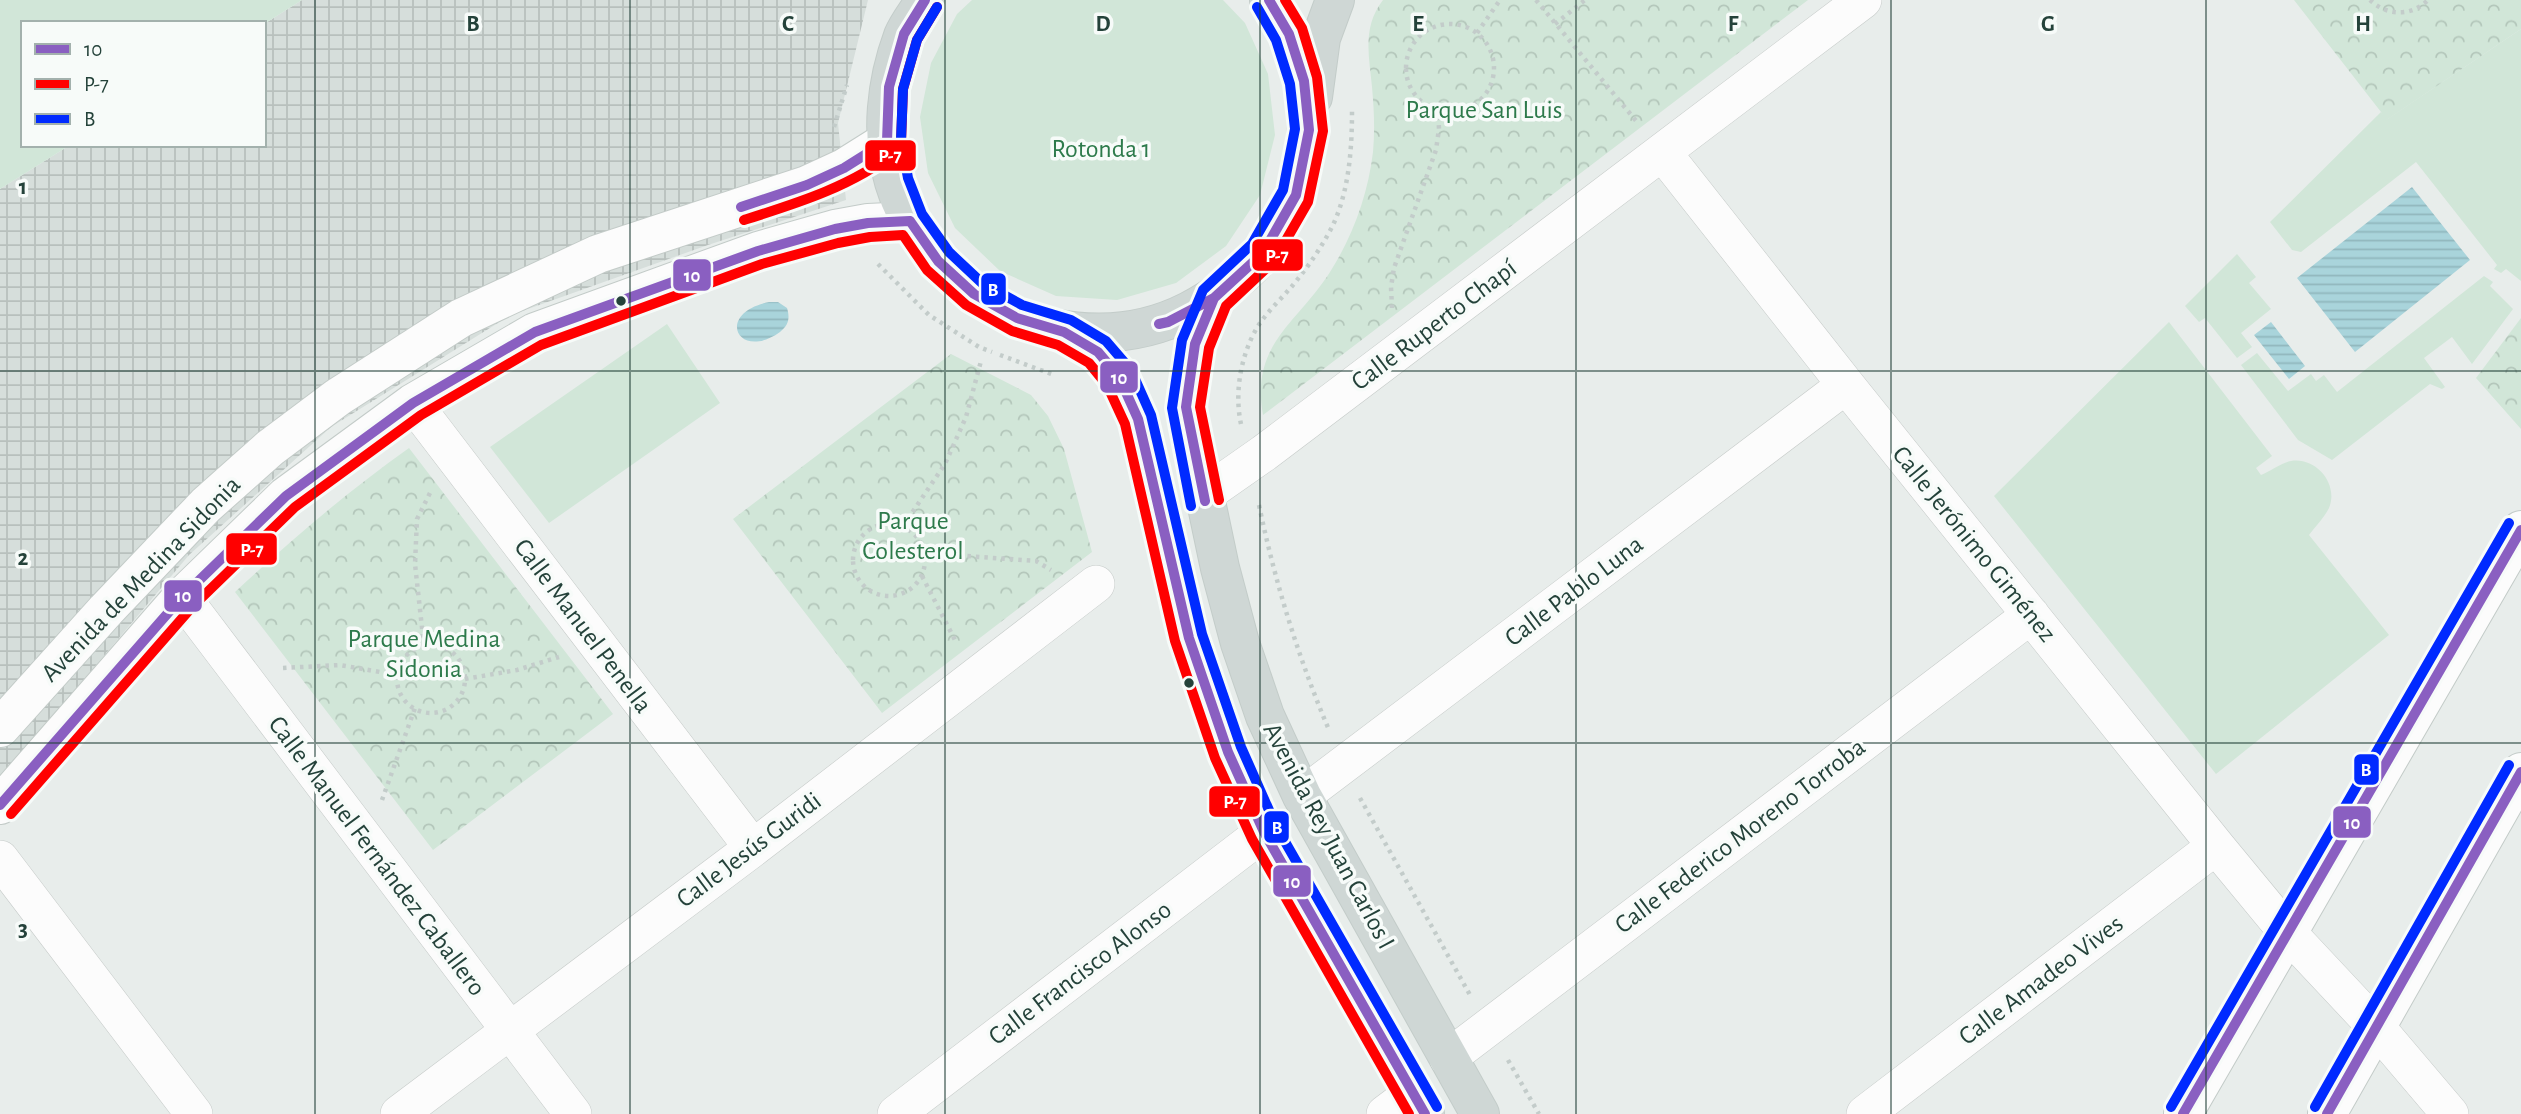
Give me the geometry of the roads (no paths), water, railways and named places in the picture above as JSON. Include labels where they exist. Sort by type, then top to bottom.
[{"type":"main road","points":[[925,0],[904,34],[889,87],[887,141],[894,182],[910,221],[938,261],[974,294],[1017,318],[1064,332],[1116,333],[1168,322],[1214,298],[1263,253],[1296,195],[1309,130],[1321,38],[1335,0]]},
{"type":"main road","points":[[1269,0],[1289,34],[1304,81],[1309,130]]},
{"type":"main road","name":"Avenida de Medina Sidonia","points":[[0,728],[106,610],[206,505],[270,448],[338,397],[461,318],[598,254],[807,185],[887,141]]},
{"type":"main road","name":"Avenida de Medina Sidonia","points":[[0,805],[182,597],[286,496],[413,403],[535,332],[771,247],[835,229],[868,223],[910,221]]},
{"type":"main road","name":"Avenida Rey Juan Carlos I","points":[[1214,298],[1195,344],[1186,407],[1240,643],[1265,716],[1302,796],[1480,1114]]},
{"type":"main road","name":"Avenida Rey Juan Carlos I","points":[[1064,332],[1098,352],[1105,360],[1119,377],[1138,419],[1189,638],[1228,752],[1265,832],[1407,1107]]},
{"type":"main road","points":[[2183,1114],[2521,530]]},
{"type":"main road","points":[[2327,1114],[2521,772]]},
{"type":"street","name":"Calle Ruperto Chapí","points":[[1204,495],[1408,345],[1863,0]]},
{"type":"street","name":"Calle Jerónimo Giménez","points":[[1663,153],[2216,846],[2287,932],[2377,1028],[2450,1114]]},
{"type":"street","name":"Calle Pablo Luna","points":[[1302,796],[1846,385]]},
{"type":"street","name":"Calle Manuel Penella","points":[[413,403],[753,848]]},
{"type":"street","name":"Calle Jesús Guridi","points":[[399,1114],[753,848],[1091,588]]},
{"type":"street","name":"Calle Manuel Fernández Caballero","points":[[182,597],[573,1114]]},
{"type":"street","name":"Calle Federico Moreno Torroba","points":[[1448,1058],[2031,615]]},
{"type":"street","name":"Calle Francisco Alonso","points":[[896,1114],[1265,832]]},
{"type":"street","name":"Calle Amadeo Vives","points":[[1865,1114],[2216,846]]},
{"type":"street","points":[[0,859],[194,1114]]},
{"type":"water","points":[[2412,187],[2470,260],[2355,352],[2297,278]]},
{"type":"water","points":[[778,302],[787,308],[785,327],[765,340],[753,342],[744,339],[738,332],[737,324],[742,316],[752,308]]},
{"type":"water","points":[[2271,322],[2305,366],[2289,379],[2254,335]]},
{"type":"park label","name":"Parque San Luis","points":[[1484,110]]},
{"type":"park label","name":"Rotonda 1","points":[[1101,149]]},
{"type":"park label","name":"Parque Colesterol","points":[[913,536]]},
{"type":"park label","name":"Parque Medina Sidonia","points":[[424,654]]}]
